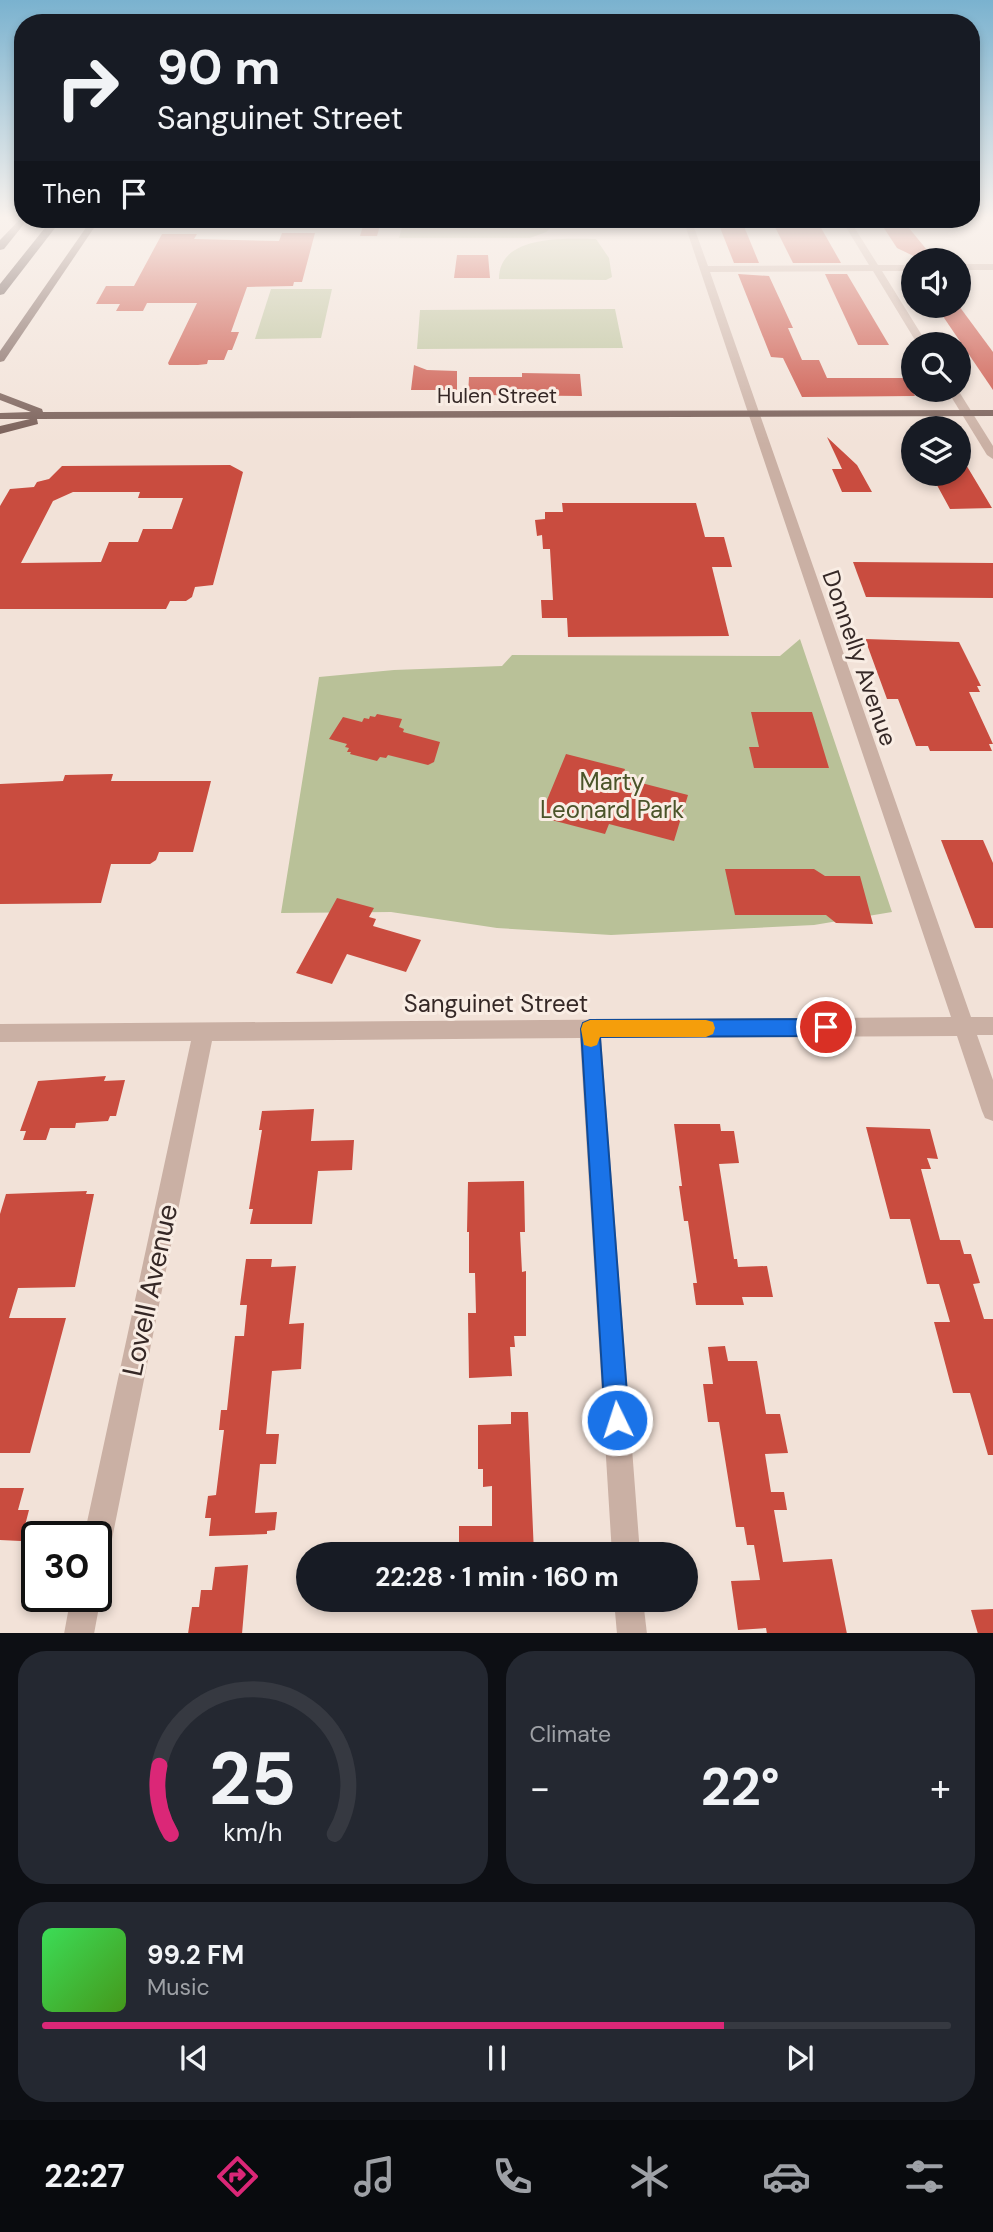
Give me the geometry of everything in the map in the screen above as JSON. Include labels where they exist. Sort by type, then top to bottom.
[{"type":"main road","points":[[0,359],[46,292]]},
{"type":"main road","points":[[0,396],[54,416]]},
{"type":"main road","name":"Hulen Street","points":[[0,416],[993,413]]},
{"type":"main road","points":[[0,430],[54,416]]},
{"type":"street","name":"Donnelly Avenue","points":[[712,292],[993,1111]]},
{"type":"street","points":[[890,292],[915,332]]},
{"type":"street","points":[[959,402],[993,455]]},
{"type":"street","name":"Sanguinet Street","points":[[0,1033],[993,1026]]},
{"type":"street","points":[[590,1029],[625,1542]]},
{"type":"street","name":"Lovell Avenue","points":[[102,1521],[203,1032]]},
{"type":"street","points":[[79,1633],[83,1612]]},
{"type":"street","points":[[630,1612],[632,1633]]},
{"type":"green space","points":[[270,292],[331,292],[321,338],[255,339]]},
{"type":"green space","points":[[615,309],[623,348],[417,349],[420,310]]},
{"type":"green space","name":"Marty Leonard Park","points":[[800,639],[892,912],[814,925],[611,935],[497,928],[391,912],[281,913],[319,677],[394,670],[502,666],[512,655],[780,656]]},
{"type":"building","points":[[103,292],[245,292],[231,332],[239,332],[232,350],[228,350],[224,360],[208,360],[207,364],[198,365],[168,363],[197,303],[147,303],[143,311],[116,311],[120,304],[96,304]]},
{"type":"building","points":[[745,292],[776,292],[793,328],[788,328],[802,360],[819,360],[827,378],[901,378],[901,396],[802,397],[783,358],[771,357]]},
{"type":"building","points":[[833,292],[858,292],[889,345],[858,345]]},
{"type":"building","points":[[944,318],[968,318],[993,352],[993,390],[971,358],[971,332],[954,332]]},
{"type":"building","points":[[414,365],[427,370],[457,371],[457,390],[411,390]]},
{"type":"building","points":[[522,373],[580,374],[582,396],[468,395],[469,377],[522,377]]},
{"type":"building","points":[[827,437],[857,465],[872,492],[842,492],[832,469],[842,469]]},
{"type":"building","points":[[230,465],[243,472],[213,585],[195,587],[192,597],[186,601],[170,601],[166,609],[0,609],[0,506],[10,489],[34,487],[37,482],[49,479],[62,466]],"holes":[[[73,492],[140,492],[138,498],[183,498],[172,529],[143,529],[138,542],[109,542],[101,562],[21,563],[53,501]]]},
{"type":"building","points":[[971,473],[992,508],[950,509],[937,486],[971,486]]},
{"type":"building","points":[[562,503],[696,503],[705,537],[724,537],[732,567],[712,567],[729,636],[568,637],[567,618],[542,618],[541,600],[553,600],[550,549],[543,549],[542,535],[537,536],[535,520],[545,519],[545,512],[563,512]]},
{"type":"building","points":[[853,562],[993,563],[993,598],[866,597]]},
{"type":"building","points":[[865,639],[959,642],[981,686],[977,686],[980,692],[969,692],[993,744],[989,744],[992,751],[930,751],[928,746],[916,746],[898,699],[887,699]]},
{"type":"building","points":[[751,712],[812,712],[829,768],[754,768],[749,747],[759,747]]},
{"type":"building","points":[[377,714],[402,719],[399,727],[404,729],[403,732],[440,742],[434,762],[428,765],[388,755],[377,761],[350,754],[351,752],[347,752],[349,748],[345,747],[347,744],[329,739],[343,717],[362,722],[364,718],[369,719]]},
{"type":"building","points":[[566,754],[625,769],[622,778],[688,795],[674,841],[609,824],[605,834],[540,817]]},
{"type":"building","points":[[113,774],[111,781],[211,781],[193,852],[159,852],[156,860],[150,864],[111,864],[101,903],[0,904],[0,784],[63,781],[65,775]]},
{"type":"building","points":[[941,840],[983,840],[993,863],[993,928],[975,928]]},
{"type":"building","points":[[725,869],[814,869],[825,876],[860,876],[873,924],[836,923],[826,915],[735,915]]},
{"type":"building","points":[[337,898],[374,908],[369,917],[376,919],[373,926],[421,940],[406,972],[347,954],[332,984],[296,973]]},
{"type":"building","points":[[106,1076],[104,1081],[125,1080],[116,1116],[110,1116],[108,1121],[76,1123],[75,1128],[50,1128],[46,1140],[23,1140],[26,1131],[20,1131],[38,1081]]},
{"type":"building","points":[[314,1109],[311,1141],[354,1140],[352,1170],[318,1171],[312,1224],[250,1224],[253,1209],[249,1209],[262,1130],[259,1130],[262,1111]]},
{"type":"building","points":[[674,1124],[720,1124],[721,1131],[734,1131],[739,1163],[719,1164],[734,1259],[737,1259],[738,1267],[767,1266],[773,1297],[742,1297],[744,1305],[696,1305],[693,1283],[697,1283],[688,1221],[684,1221]]},
{"type":"building","points":[[866,1127],[930,1129],[938,1159],[927,1158],[931,1169],[921,1169],[940,1240],[960,1240],[964,1254],[971,1254],[980,1283],[973,1284],[984,1319],[993,1319],[993,1455],[988,1455],[970,1393],[953,1393],[934,1322],[950,1322],[939,1284],[927,1284],[910,1219],[890,1219]]},
{"type":"building","points":[[524,1181],[525,1232],[520,1232],[522,1272],[526,1271],[526,1336],[514,1336],[515,1347],[510,1347],[512,1376],[469,1378],[468,1313],[476,1313],[475,1273],[469,1273],[468,1182]]},
{"type":"building","points":[[87,1191],[86,1194],[94,1194],[75,1287],[18,1288],[9,1318],[66,1318],[30,1453],[0,1453],[0,1214],[6,1194]]},
{"type":"building","points":[[246,1259],[272,1259],[271,1267],[296,1266],[289,1324],[304,1323],[301,1369],[272,1371],[266,1434],[279,1434],[276,1464],[260,1464],[255,1513],[277,1512],[275,1530],[267,1531],[267,1534],[209,1536],[211,1518],[205,1518],[208,1496],[216,1495],[224,1430],[219,1430],[221,1410],[227,1410],[235,1336],[244,1336],[247,1305],[240,1305]]},
{"type":"building","points":[[725,1346],[728,1361],[757,1361],[766,1414],[780,1414],[788,1453],[765,1454],[771,1492],[784,1492],[787,1510],[774,1510],[783,1562],[832,1559],[847,1633],[767,1633],[766,1628],[738,1630],[731,1581],[760,1580],[754,1545],[747,1545],[744,1527],[736,1527],[719,1422],[708,1422],[703,1384],[713,1384],[708,1347]]},
{"type":"building","points":[[511,1412],[528,1412],[533,1542],[459,1542],[459,1526],[492,1526],[492,1486],[483,1487],[483,1469],[478,1469],[478,1425],[511,1424]]},
{"type":"building","points":[[0,1488],[24,1488],[18,1510],[29,1510],[26,1521],[21,1521],[21,1541],[0,1540]]},
{"type":"building","points":[[248,1565],[242,1633],[188,1633],[192,1607],[199,1607],[201,1590],[212,1590],[215,1567]]},
{"type":"building","points":[[993,1609],[993,1633],[978,1633],[971,1610]]},
{"type":"slow traffic","points":[[591,1038],[590,1029],[706,1028]]},
{"type":"route","points":[[617,1420],[590,1029],[826,1027]]}]
